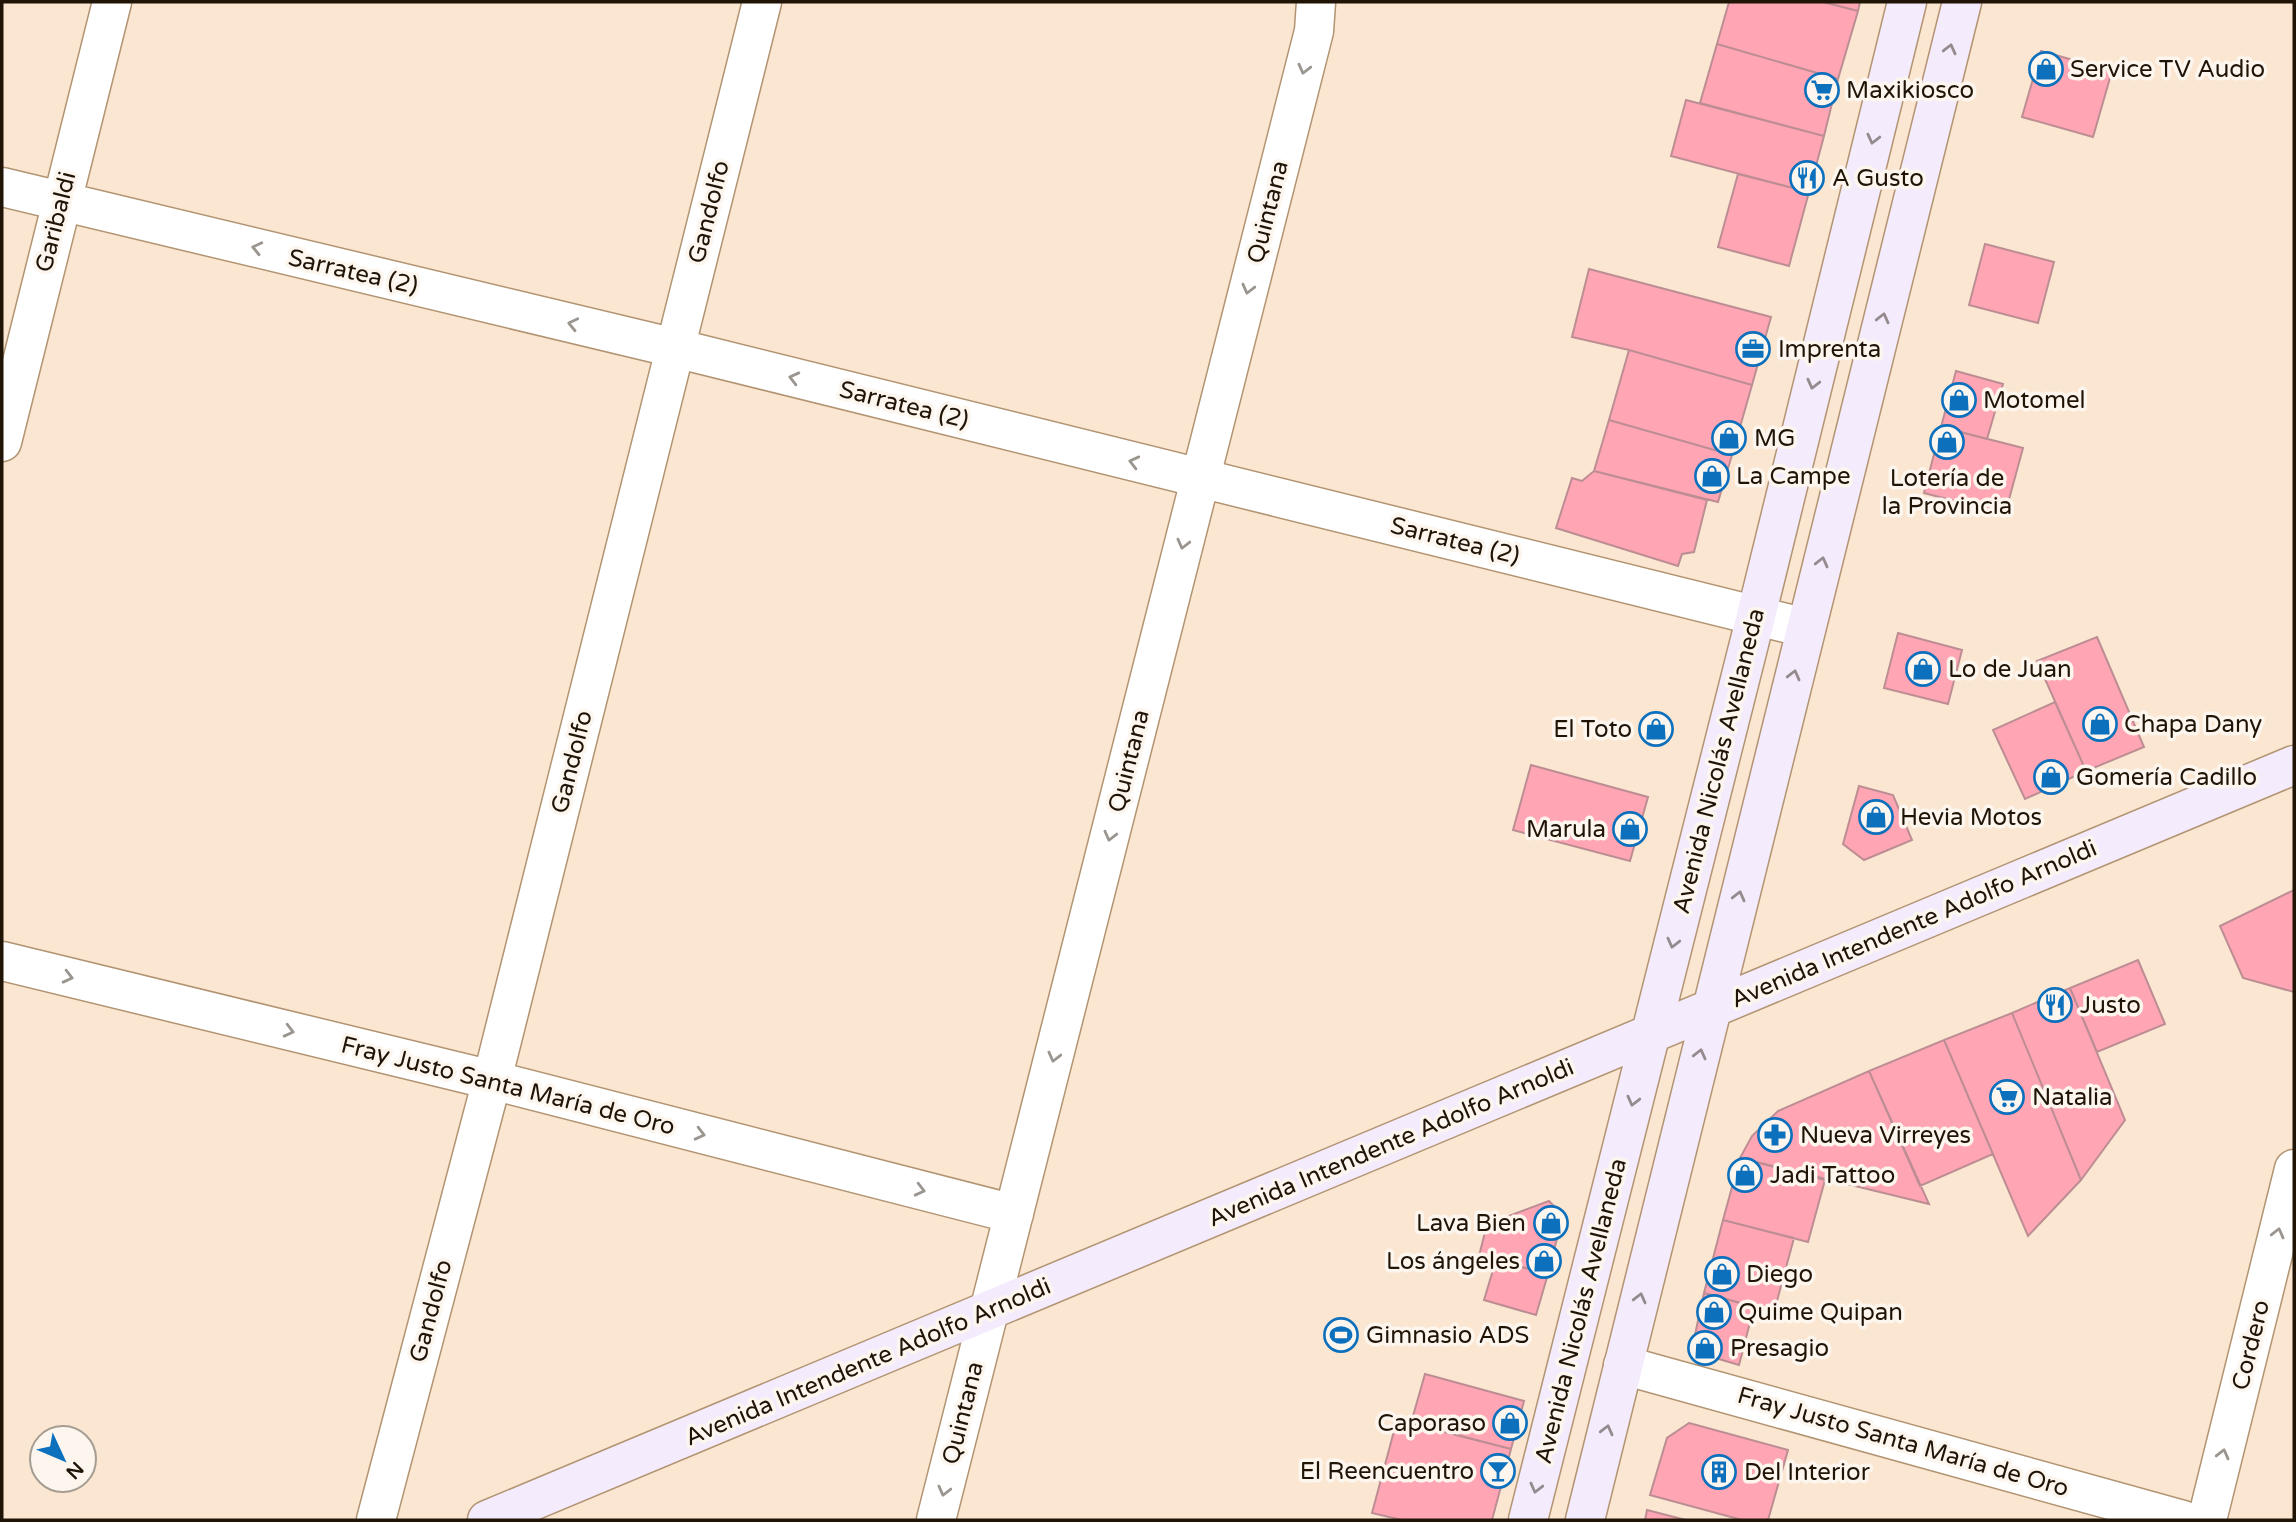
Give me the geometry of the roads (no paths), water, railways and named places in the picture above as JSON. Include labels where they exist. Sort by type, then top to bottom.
[{"type":"main road","name":"Avenida Nicolás Avellaneda","points":[[1528,1520],[1756,616],[1907,2]]},
{"type":"main road","points":[[1585,1520],[1962,2]]},
{"type":"main road","name":"Avenida Intendente Adolfo Arnoldi","points":[[487,1520],[2294,765]]},
{"type":"street","name":"Garibaldi","points":[[2,442],[112,2]]},
{"type":"street","name":"Gandolfo","points":[[376,1520],[492,1080],[762,2]]},
{"type":"street","name":"Quintana","points":[[936,1520],[1314,31],[1316,2]]},
{"type":"street","name":"Sarratea (2)","points":[[2,187],[675,348],[1806,628]]},
{"type":"street","name":"Fray Justo Santa María de Oro","points":[[2,961],[492,1080],[1014,1214]]},
{"type":"street","name":"Cordero","points":[[2207,1520],[2294,1169]]},
{"type":"street","name":"Fray Justo Santa María de Oro","points":[[1623,1365],[2183,1520]]},
{"type":"place","name":"Service TV Audio","points":[[2046,69]]},
{"type":"place","name":"Maxikiosco","points":[[1822,90]]},
{"type":"place","name":"A Gusto","points":[[1807,178]]},
{"type":"place","name":"Imprenta","points":[[1753,349]]},
{"type":"place","name":"Motomel","points":[[1959,400]]},
{"type":"place","name":"MG","points":[[1729,438]]},
{"type":"place","name":"Lotería de la Provincia","points":[[1947,442]]},
{"type":"place","name":"La Campe","points":[[1712,476]]},
{"type":"place","name":"Lo de Juan","points":[[1923,669]]},
{"type":"place","name":"Chapa Dany","points":[[2100,724]]},
{"type":"place","name":"El Toto","points":[[1656,729]]},
{"type":"place","name":"Gomería Cadillo","points":[[2051,777]]},
{"type":"place","name":"Hevia Motos","points":[[1876,817]]},
{"type":"place","name":"Marula","points":[[1630,829]]},
{"type":"place","name":"Justo","points":[[2055,1005]]},
{"type":"place","name":"Natalia","points":[[2007,1097]]},
{"type":"place","name":"Nueva Virreyes","points":[[1775,1135]]},
{"type":"place","name":"Jadi Tattoo","points":[[1745,1175]]},
{"type":"place","name":"Lava Bien","points":[[1551,1223]]},
{"type":"place","name":"Los ángeles","points":[[1544,1261]]},
{"type":"place","name":"Diego","points":[[1722,1274]]},
{"type":"place","name":"Quime Quipan","points":[[1714,1312]]},
{"type":"place","name":"Gimnasio ADS","points":[[1341,1335]]},
{"type":"place","name":"Presagio","points":[[1705,1348]]},
{"type":"place","name":"Caporaso","points":[[1510,1423]]},
{"type":"place","name":"El Reencuentro","points":[[1498,1471]]},
{"type":"place","name":"Del Interior","points":[[1719,1472]]}]
